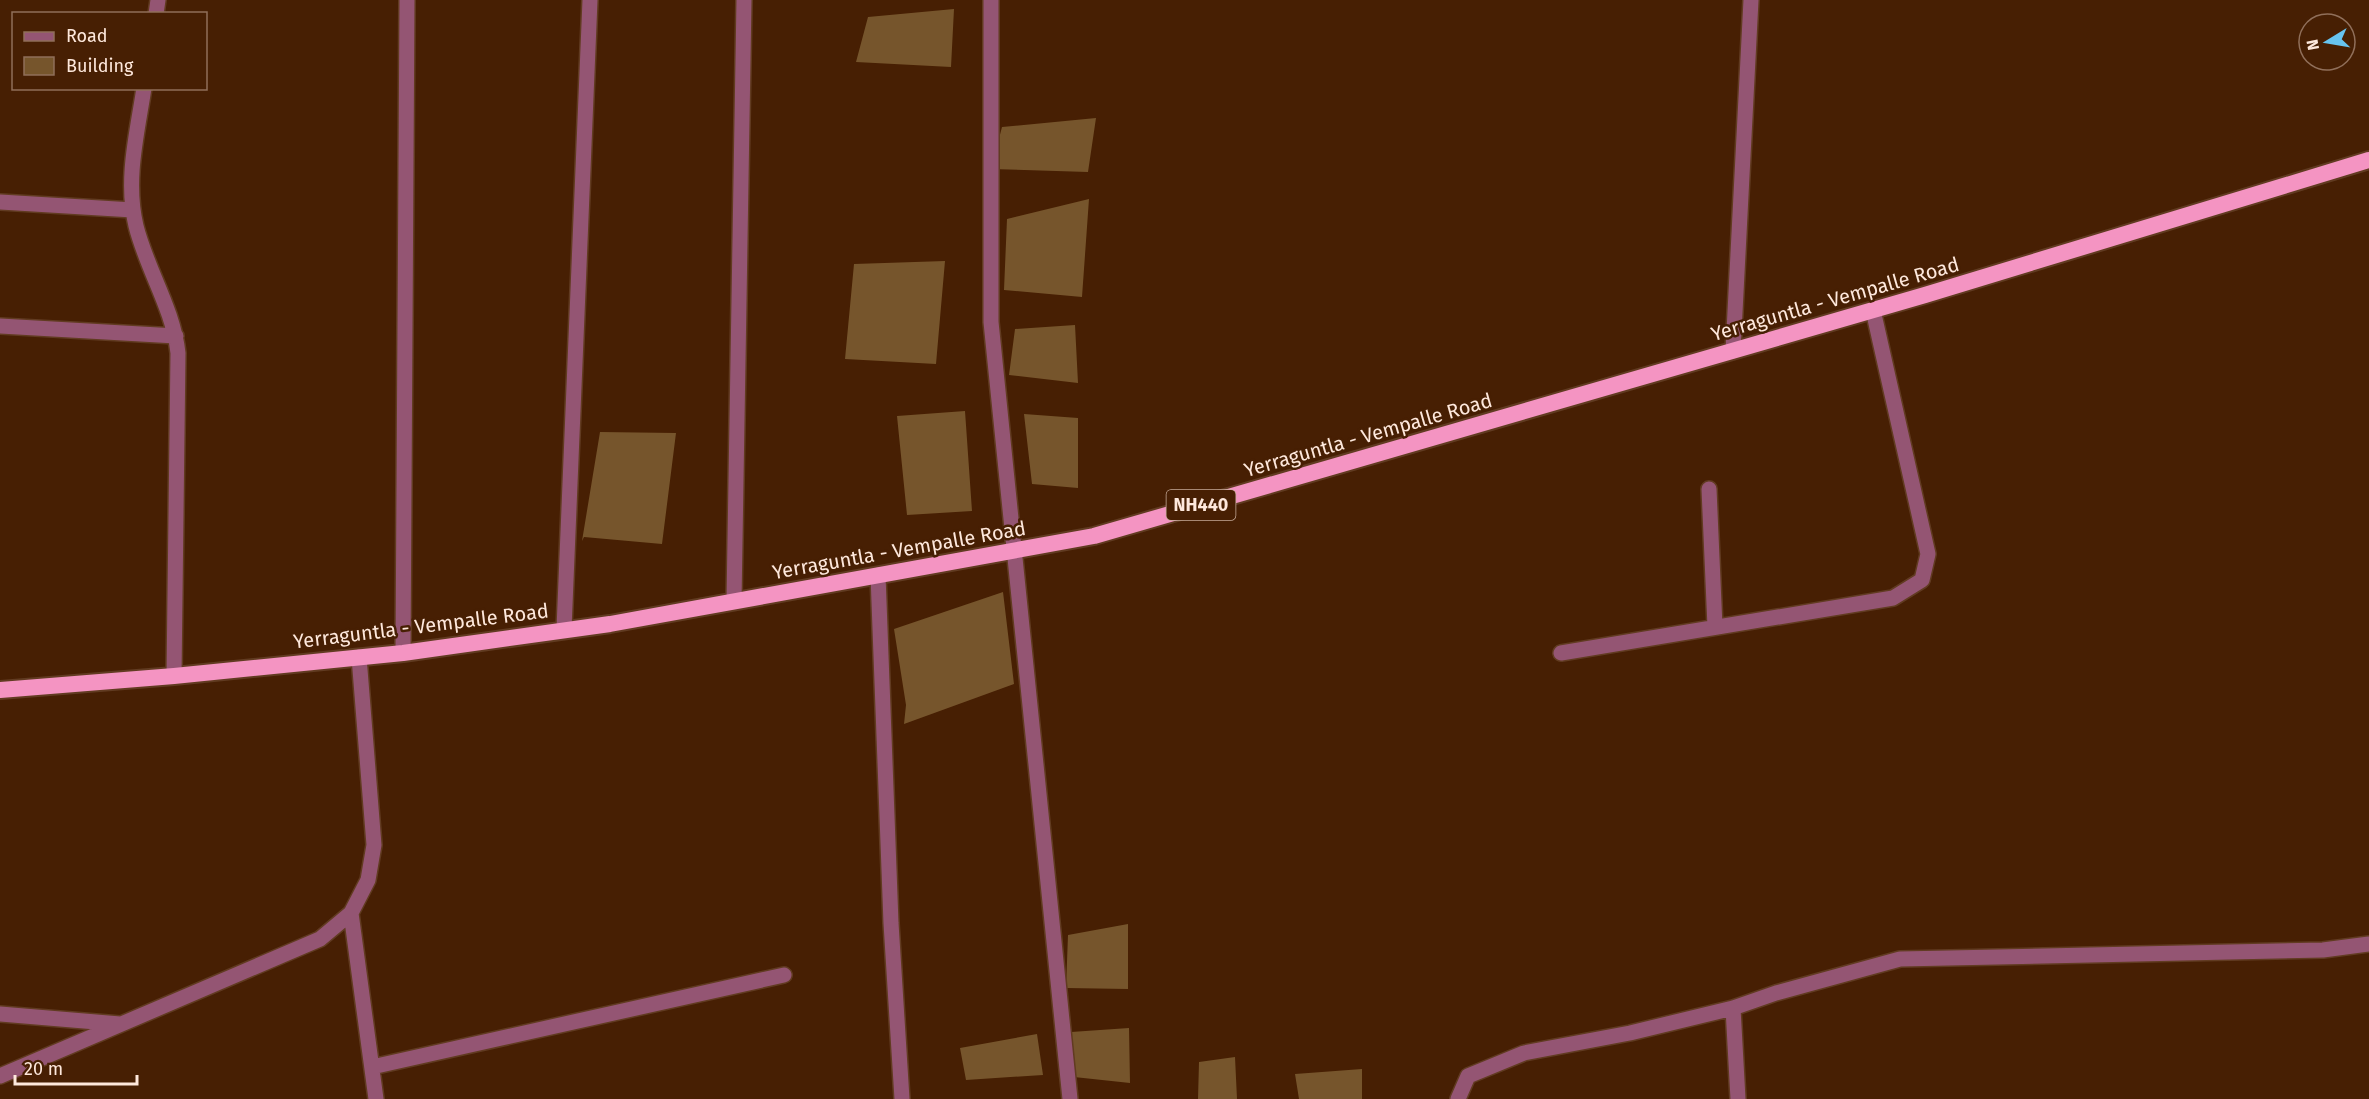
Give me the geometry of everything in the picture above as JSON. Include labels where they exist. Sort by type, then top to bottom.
[{"type":"highway","name":"Yerraguntla - Vempalle Road","points":[[0,690],[174,676],[403,653],[610,624],[1094,536],[1873,310],[2369,160]]},
{"type":"street","points":[[403,653],[407,0]]},
{"type":"street","points":[[564,629],[590,0]]},
{"type":"street","points":[[734,601],[744,0]]},
{"type":"street","points":[[991,0],[991,322],[1070,1099]]},
{"type":"street","points":[[1733,351],[1751,0]]},
{"type":"street","points":[[144,90],[130,188],[140,237],[172,319],[178,353],[174,676]]},
{"type":"street","points":[[0,202],[133,210]]},
{"type":"street","points":[[1561,652],[1893,598],[1922,580],[1928,554],[1873,310]]},
{"type":"street","points":[[0,326],[176,336]]},
{"type":"street","points":[[1709,489],[1716,627]]},
{"type":"street","points":[[878,575],[891,923],[902,1099]]},
{"type":"street","points":[[0,1076],[321,939],[351,913],[368,880],[374,845],[359,657]]},
{"type":"street","points":[[351,913],[376,1099]]},
{"type":"street","points":[[1458,1099],[1468,1076],[1524,1053],[1630,1033],[1733,1008],[1776,993],[1900,959],[2323,950],[2369,944]]},
{"type":"street","points":[[372,1067],[784,975]]},
{"type":"street","points":[[1733,1008],[1738,1099]]},
{"type":"street","points":[[0,1014],[122,1024]]},
{"type":"building","points":[[954,9],[951,67],[856,62],[868,17]]},
{"type":"building","points":[[1096,118],[1088,172],[991,169],[1002,127]]},
{"type":"building","points":[[1089,199],[1082,297],[1004,290],[1007,219]]},
{"type":"building","points":[[945,261],[936,364],[845,359],[854,264]]},
{"type":"building","points":[[1075,325],[1078,383],[1009,375],[1015,329]]},
{"type":"building","points":[[965,411],[972,511],[907,515],[897,416]]},
{"type":"building","points":[[1024,414],[1078,418],[1078,488],[1032,484]]},
{"type":"building","points":[[600,432],[676,433],[662,544],[584,537],[582,541]]},
{"type":"building","points":[[1003,592],[1014,684],[904,724],[906,705],[894,629]]},
{"type":"building","points":[[1128,924],[1128,989],[1066,988],[1068,935]]},
{"type":"building","points":[[1129,1028],[1130,1083],[1074,1077],[1071,1032]]},
{"type":"building","points":[[1037,1034],[1043,1075],[966,1080],[960,1048]]},
{"type":"building","points":[[1235,1057],[1237,1099],[1198,1099],[1199,1062]]},
{"type":"building","points":[[1362,1069],[1362,1099],[1299,1099],[1295,1074]]}]
